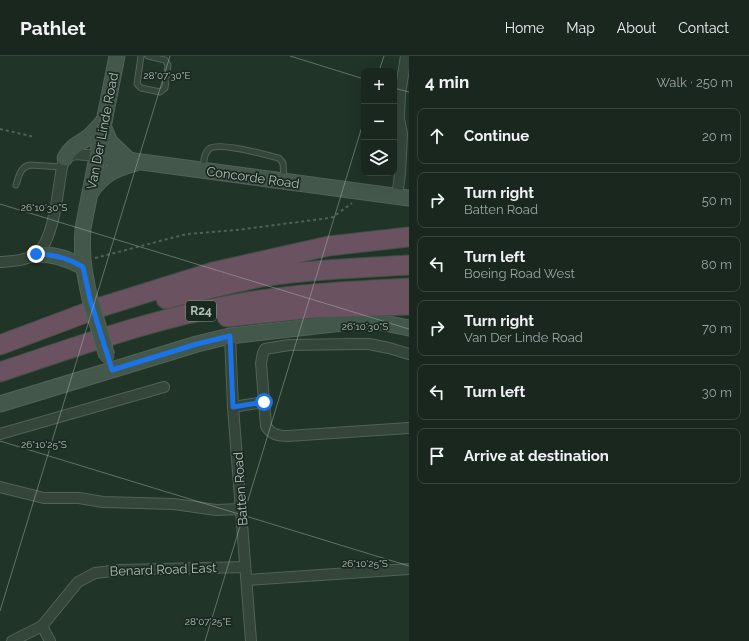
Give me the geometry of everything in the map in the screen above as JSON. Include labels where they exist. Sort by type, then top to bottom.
[{"type":"highway","points":[[0,345],[104,306],[213,272],[330,246],[409,237]]},
{"type":"highway","name":"R24","points":[[0,349],[159,301],[228,284],[269,276],[304,272],[409,265]]},
{"type":"highway","name":"R24","points":[[0,372],[86,343],[168,318],[229,305],[316,293],[409,288]]},
{"type":"highway","points":[[86,343],[224,317],[314,308],[409,305]]},
{"type":"main road","name":"Van Der Linde Road","points":[[112,370],[90,299],[83,264],[83,233],[89,194],[117,56]]},
{"type":"main road","points":[[64,163],[69,151],[75,145],[86,139],[104,124],[110,142],[133,161],[114,170],[97,182],[89,194]]},
{"type":"main road","name":"Concorde Road","points":[[97,156],[403,197]]},
{"type":"main road","points":[[36,254],[59,256],[83,264]]},
{"type":"main road","points":[[0,404],[197,344],[230,336],[351,322],[379,322],[409,328]]},
{"type":"street","points":[[403,197],[400,174],[402,134],[399,118],[400,94],[406,56]]},
{"type":"street","points":[[0,262],[27,258],[36,254],[43,247],[50,231],[64,163],[75,154],[97,156]]},
{"type":"street","name":"Batten Road","points":[[230,336],[233,407],[251,641]]},
{"type":"street","points":[[409,354],[369,344],[289,346],[271,347],[265,349],[261,358],[266,426],[271,433],[278,436],[288,436],[409,428]]},
{"type":"street","points":[[0,434],[164,387]]},
{"type":"street","points":[[233,407],[264,402]]},
{"type":"street","points":[[0,487],[44,498],[79,498],[103,502],[174,504],[216,510],[241,509]]},
{"type":"street","name":"Benard Road East","points":[[12,641],[42,626],[78,582],[95,573],[120,570],[245,567]]},
{"type":"street","points":[[247,580],[409,569]]},
{"type":"street","points":[[42,626],[50,641]]},
{"type":"lane","points":[[141,56],[139,87],[160,92],[164,88],[168,65],[165,60],[148,56]]},
{"type":"lane","points":[[203,170],[205,153],[210,148],[216,146],[230,147],[278,158],[283,163],[284,181]]},
{"type":"lane","points":[[16,185],[22,169],[25,166],[64,163]]},
{"type":"path","points":[[0,129],[36,137]]},
{"type":"path","points":[[83,264],[187,234],[237,230],[328,218],[340,212],[367,192]]},
{"type":"route","points":[[36,254],[59,256],[71,260],[83,267],[90,299],[112,370],[197,344],[230,336],[233,407],[264,402]]}]
